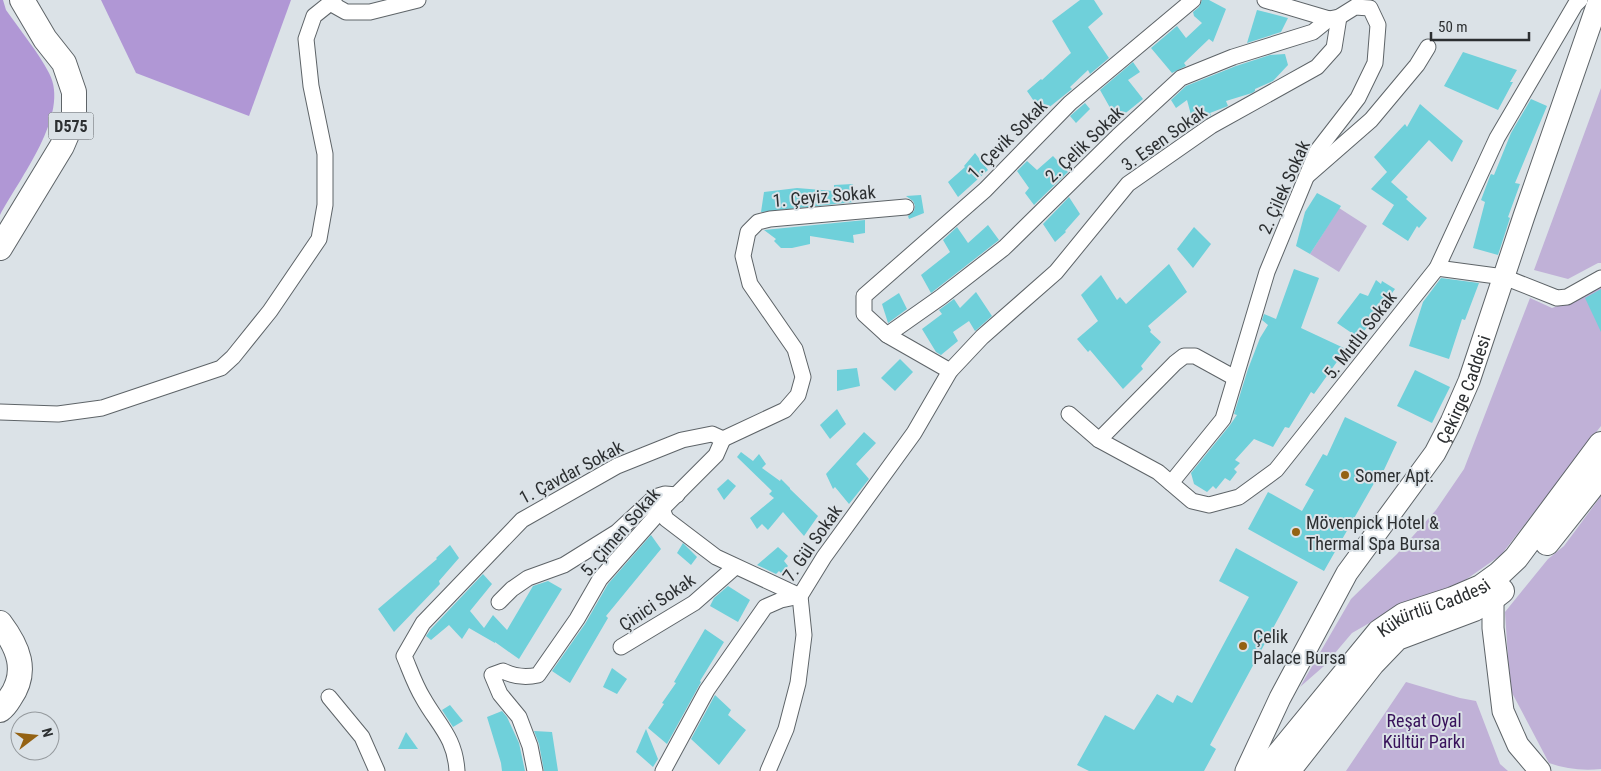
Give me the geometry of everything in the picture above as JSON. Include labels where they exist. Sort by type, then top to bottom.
[{"type":"main road","name":"D575","points":[[0,248],[62,146],[74,118],[74,92],[64,63],[45,39],[22,0]]},
{"type":"main road","name":"Çekirge Caddesi","points":[[1246,771],[1280,698],[1347,573],[1435,453],[1470,381],[1512,279],[1584,38],[1599,0]]},
{"type":"main road","name":"Kükürtlü Caddesi","points":[[1473,602],[1481,587],[1516,558],[1601,444]]},
{"type":"main road","name":"Kükürtlü Caddesi","points":[[1288,771],[1372,664],[1397,638],[1473,602],[1523,573],[1601,475]]},
{"type":"main road","points":[[1473,602],[1499,574]]},
{"type":"main road","name":"Kükürtlü Caddesi","points":[[1265,771],[1378,632],[1404,615],[1473,602]]},
{"type":"main road","points":[[1473,602],[1481,635],[1490,712],[1505,747],[1521,771]]},
{"type":"main road","points":[[1473,602],[1493,628],[1503,712],[1518,745],[1540,771]]},
{"type":"main road","points":[[0,623],[12,639],[21,664],[10,684],[18,688],[0,710]]},
{"type":"street","points":[[0,412],[58,414],[102,408],[221,368],[234,357],[270,311],[319,240],[325,205],[325,154],[311,86],[306,39],[314,16],[332,1],[346,12],[370,12],[418,0]]},
{"type":"street","name":"1. Çevik Sokak","points":[[887,335],[864,314],[864,296],[985,190],[1070,102],[1193,0]]},
{"type":"street","points":[[1265,0],[1334,18]]},
{"type":"street","name":"5. Mutlu Sokak","points":[[1069,414],[1099,440],[1158,472],[1192,501],[1209,505],[1239,498],[1276,470],[1437,268],[1497,138],[1575,5],[1580,0]]},
{"type":"street","name":"2. Çilek Sokak","points":[[1171,483],[1223,419],[1268,272],[1305,178],[1317,151],[1358,98],[1375,63],[1378,25],[1370,8],[1355,6],[1334,18]]},
{"type":"street","name":"2. Çelik Sokak","points":[[887,335],[941,297],[1004,248],[1180,78],[1233,57],[1313,32],[1334,18]]},
{"type":"street","name":"3. Esen Sokak","points":[[950,370],[982,337],[1056,272],[1128,184],[1211,126],[1317,67],[1334,48],[1334,18]]},
{"type":"street","points":[[1305,178],[1371,120],[1417,66],[1428,47]]},
{"type":"street","name":"1. Çeyiz Sokak","points":[[723,439],[785,410],[798,396],[803,377],[795,349],[750,284],[743,256],[748,232],[758,222],[770,219],[906,207]]},
{"type":"street","points":[[1437,268],[1512,279],[1557,298],[1567,297],[1601,278]]},
{"type":"street","points":[[887,335],[950,370]]},
{"type":"street","points":[[1099,440],[1175,362],[1184,356],[1195,356],[1235,378]]},
{"type":"street","name":"7. Gül Sokak","points":[[662,771],[707,690],[765,607],[781,600],[800,596],[824,557],[914,433],[950,370]]},
{"type":"street","name":"1. Çavdar Sokak","points":[[457,771],[450,738],[422,698],[404,656],[423,623],[522,520],[617,466],[682,440],[712,434],[723,439]]},
{"type":"street","name":"5. Çimen Sokak","points":[[535,771],[530,746],[518,717],[500,694],[492,675],[503,671],[526,678],[538,675],[578,619],[600,580],[662,509],[716,455],[723,439]]},
{"type":"street","points":[[499,602],[512,589],[528,578],[564,565],[617,532],[655,497],[665,494],[677,495]]},
{"type":"street","points":[[662,509],[666,519],[716,557],[800,596],[804,636],[798,683],[786,729],[768,771]]},
{"type":"street","name":"Çinici Sokak","points":[[622,647],[694,603],[735,567]]},
{"type":"street","points":[[329,697],[362,737],[377,771]]},
{"type":"green space","points":[[1601,88],[1601,263],[1568,279],[1534,270]]},
{"type":"green space","points":[[1339,208],[1367,226],[1339,272],[1310,254]]},
{"type":"green space","points":[[1601,284],[1601,426],[1501,555],[1461,583],[1406,602],[1352,633],[1324,666],[1300,687],[1351,599],[1397,554],[1436,510],[1464,469],[1530,298],[1552,308],[1574,300]]},
{"type":"green space","points":[[1601,496],[1601,769],[1581,770],[1549,763],[1510,689],[1505,612],[1548,559],[1564,546]]},
{"type":"green space","name":"Reşat Oyal Kültür Parkı","points":[[1406,682],[1476,701],[1500,764],[1508,771],[1346,771]]},
{"type":"shaded area","points":[[0,0],[3,0],[6,10],[45,65],[54,89],[53,107],[40,146],[0,215]]},
{"type":"shaded area","points":[[101,0],[291,0],[249,116],[136,73]]},
{"type":"building","points":[[1080,0],[1094,0],[1103,14],[1088,27],[1109,58],[1090,74],[1088,70],[1070,87],[1072,89],[1042,113],[1027,91],[1071,53],[1052,21]]},
{"type":"building","points":[[1202,0],[1209,0],[1226,9],[1213,42],[1209,39],[1184,63],[1186,66],[1172,73],[1151,48],[1177,26],[1186,38],[1202,23],[1194,16],[1193,12],[1199,7]]},
{"type":"building","points":[[1257,10],[1288,18],[1281,32],[1247,43]]},
{"type":"building","points":[[1463,52],[1517,70],[1510,82],[1513,82],[1498,110],[1444,86]]},
{"type":"building","points":[[1285,54],[1288,65],[1273,81],[1255,89],[1252,93],[1226,101],[1228,106],[1210,113],[1211,115],[1194,126],[1187,100],[1176,108],[1171,100],[1186,86],[1270,55]]},
{"type":"building","points":[[1133,62],[1140,72],[1128,80],[1143,99],[1117,120],[1100,90]]},
{"type":"building","points":[[1531,99],[1547,106],[1515,183],[1520,184],[1508,217],[1510,218],[1498,255],[1473,248],[1485,202],[1481,200],[1490,176],[1491,174],[1494,175],[1511,133]]},
{"type":"building","points":[[1085,103],[1090,109],[1076,123],[1070,116]]},
{"type":"building","points":[[1420,104],[1463,141],[1452,162],[1429,140],[1391,182],[1427,218],[1419,228],[1417,226],[1408,241],[1382,224],[1394,205],[1371,189],[1387,172],[1374,157],[1405,124],[1407,127]]},
{"type":"building","points":[[975,153],[988,170],[958,197],[948,182],[965,167]]},
{"type":"building","points":[[1053,156],[1068,172],[1034,205],[1025,193],[1029,188],[1017,171],[1027,161],[1037,170]]},
{"type":"building","points":[[853,184],[854,202],[761,212],[764,192],[797,188],[834,191],[834,185]]},
{"type":"building","points":[[1317,193],[1341,206],[1310,254],[1296,246],[1305,212]]},
{"type":"building","points":[[921,195],[924,213],[909,219],[908,216],[914,211],[915,206],[913,201],[906,196]]},
{"type":"building","points":[[1069,197],[1080,214],[1066,232],[1055,242],[1043,224]]},
{"type":"building","points":[[865,220],[865,233],[853,235],[854,243],[810,236],[810,244],[792,248],[781,248],[774,241],[776,239],[764,230]]},
{"type":"building","points":[[988,225],[999,240],[931,293],[921,275],[950,252],[943,240],[957,227],[968,243]]},
{"type":"building","points":[[1194,227],[1211,244],[1193,268],[1177,249]]},
{"type":"building","points":[[1169,264],[1187,292],[1148,326],[1151,330],[1150,332],[1161,342],[1141,366],[1143,369],[1123,389],[1090,350],[1088,352],[1077,339],[1098,321],[1081,295],[1101,275],[1117,300],[1120,297],[1126,304]]},
{"type":"building","points":[[1294,269],[1319,278],[1301,328],[1346,349],[1314,394],[1311,392],[1289,428],[1285,427],[1273,447],[1254,439],[1235,460],[1240,463],[1234,469],[1237,472],[1230,481],[1225,478],[1216,489],[1213,486],[1207,492],[1194,484],[1191,473],[1237,415],[1234,414],[1248,369],[1260,338],[1268,325],[1262,320],[1264,314],[1276,319]]},
{"type":"building","points":[[1441,278],[1479,283],[1465,320],[1462,319],[1449,359],[1409,346],[1423,302]]},
{"type":"building","points":[[1376,280],[1381,284],[1382,281],[1395,289],[1359,338],[1337,323],[1360,293],[1368,296]]},
{"type":"building","points":[[1601,289],[1601,332],[1585,298]]},
{"type":"building","points":[[976,292],[992,316],[975,331],[969,321],[953,332],[958,341],[941,355],[936,352],[922,329],[942,314],[939,310],[954,299],[960,308]]},
{"type":"building","points":[[899,293],[907,309],[888,323],[882,304]]},
{"type":"building","points":[[900,359],[913,372],[895,391],[881,378]]},
{"type":"building","points":[[857,368],[860,386],[837,391],[837,370]]},
{"type":"building","points":[[1415,370],[1450,387],[1432,423],[1397,406]]},
{"type":"building","points":[[837,409],[846,424],[830,439],[820,425]]},
{"type":"building","points":[[1345,417],[1397,442],[1383,472],[1381,471],[1324,571],[1248,529],[1268,492],[1302,511],[1314,490],[1305,485],[1323,454],[1327,456]]},
{"type":"building","points":[[864,432],[876,443],[856,464],[869,479],[849,504],[835,487],[833,489],[826,474]]},
{"type":"building","points":[[741,452],[753,461],[759,454],[766,464],[762,468],[780,481],[781,479],[818,516],[804,536],[783,512],[768,530],[762,524],[757,529],[750,518],[774,498],[769,494],[772,491],[737,457]]},
{"type":"building","points":[[728,479],[736,486],[724,500],[717,489]]},
{"type":"building","points":[[651,535],[661,549],[606,616],[608,618],[570,683],[552,671],[585,624],[608,584]]},
{"type":"building","points":[[683,543],[697,557],[691,565],[677,553]]},
{"type":"building","points":[[450,545],[459,558],[439,581],[440,584],[394,632],[378,609],[437,559]]},
{"type":"building","points":[[778,547],[788,556],[784,561],[788,566],[781,573],[779,571],[776,574],[757,565]]},
{"type":"building","name":"Çelik Palace Bursa","points":[[1236,548],[1298,582],[1210,745],[1216,749],[1204,771],[1089,771],[1077,765],[1105,715],[1134,730],[1157,694],[1173,703],[1177,695],[1192,703],[1249,597],[1219,581]]},
{"type":"building","points":[[483,574],[492,584],[470,611],[484,628],[493,615],[507,630],[533,586],[548,581],[562,589],[519,659],[495,642],[469,628],[462,639],[449,625],[431,640],[426,636]]},
{"type":"building","points":[[728,586],[750,600],[738,622],[710,606],[714,598]]},
{"type":"building","points":[[705,629],[724,642],[700,681],[667,744],[648,728],[664,704],[662,703],[676,683],[674,682]]},
{"type":"building","points":[[612,668],[627,679],[617,694],[603,687]]},
{"type":"building","points":[[715,695],[731,710],[728,715],[746,730],[719,765],[691,739]]},
{"type":"building","points":[[450,705],[463,721],[453,727],[442,710]]},
{"type":"building","points":[[502,711],[507,717],[519,743],[525,771],[502,771],[487,717]]},
{"type":"building","points":[[646,729],[658,759],[653,767],[636,752]]},
{"type":"building","points":[[534,731],[552,732],[558,771],[544,771],[539,744]]},
{"type":"building","points":[[406,732],[418,749],[398,749]]},
{"type":"place","name":"Somer Apt.","points":[[1345,475]]},
{"type":"place","name":"Mövenpick Hotel & Thermal Spa Bursa","points":[[1296,532]]},
{"type":"place","name":"Çelik Palace Bursa","points":[[1243,646]]}]
